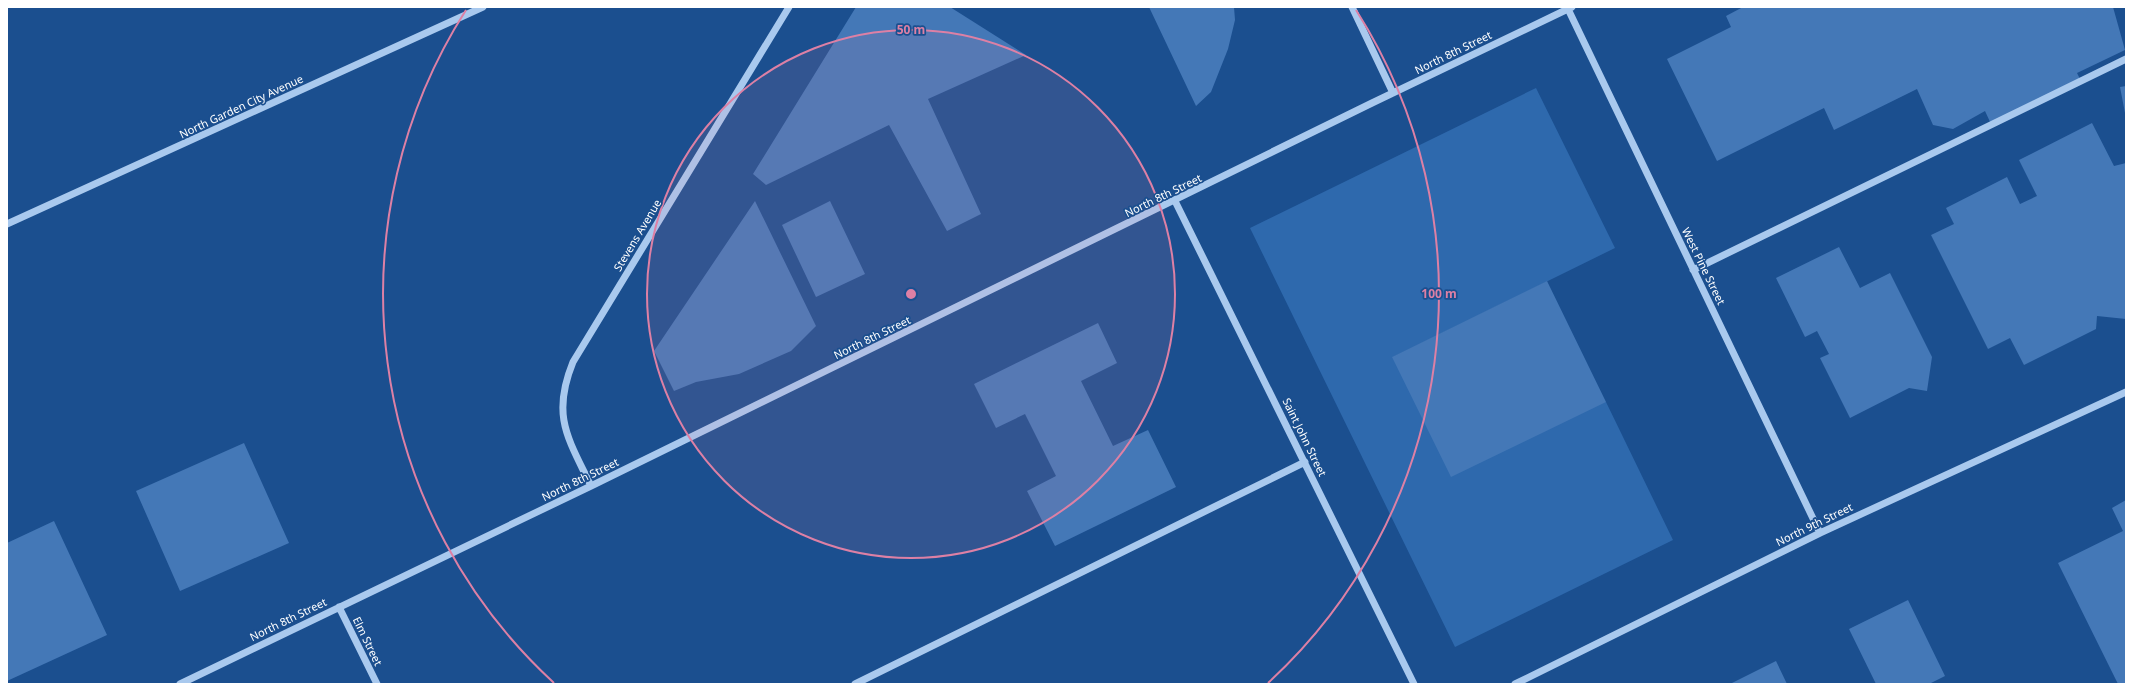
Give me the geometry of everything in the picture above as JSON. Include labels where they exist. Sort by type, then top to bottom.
[{"type":"street","name":"North Garden City Avenue","points":[[7,224],[483,7]]},
{"type":"street","name":"Stevens Avenue","points":[[591,486],[564,427],[561,403],[565,381],[573,362],[789,7]]},
{"type":"street","points":[[1352,7],[1393,93]]},
{"type":"street","name":"North 8th Street","points":[[180,684],[591,486],[1393,93],[1570,8]]},
{"type":"street","name":"West Pine Street","points":[[1570,8],[1693,270],[1820,533]]},
{"type":"street","points":[[1693,270],[2126,59]]},
{"type":"street","name":"Saint John Street","points":[[1175,201],[1414,684]]},
{"type":"street","name":"North 9th Street","points":[[1515,684],[1820,533],[2126,392]]},
{"type":"street","points":[[855,684],[1305,462]]},
{"type":"street","name":"Elm Street","points":[[340,607],[377,684]]},
{"type":"shaded area","points":[[1536,88],[1615,248],[1393,357],[1606,402],[1673,540],[1455,647],[1250,228]]},
{"type":"building","points":[[856,7],[950,7],[1026,55],[928,99],[981,214],[947,231],[889,125],[766,185],[753,174]]},
{"type":"building","points":[[1149,7],[1234,7],[1235,20],[1228,49],[1211,92],[1196,106]]},
{"type":"building","points":[[1743,7],[2113,7],[2125,50],[2077,73],[2081,81],[1991,124],[1985,111],[1953,129],[1933,125],[1917,89],[1834,130],[1824,108],[1717,161],[1667,59],[1731,27],[1726,16]]},
{"type":"building","points":[[2126,86],[2126,113],[2125,113],[2120,87]]},
{"type":"building","points":[[2092,123],[2114,166],[2126,163],[2126,319],[2097,316],[2096,329],[2024,365],[2010,338],[1988,349],[1931,235],[1954,224],[1946,208],[2007,177],[2020,204],[2037,196],[2019,160]]},
{"type":"building","points":[[755,201],[816,326],[791,351],[739,374],[696,382],[674,391],[654,351]]},
{"type":"building","points":[[830,201],[865,274],[816,297],[782,225]]},
{"type":"building","points":[[1839,247],[1860,288],[1890,273],[1932,357],[1927,391],[1909,388],[1850,418],[1820,358],[1829,354],[1817,331],[1805,337],[1776,278]]},
{"type":"building","points":[[1547,281],[1606,402],[1451,477],[1392,357]]},
{"type":"building","points":[[1098,323],[1117,363],[1081,381],[1113,446],[1148,430],[1176,487],[1055,546],[1027,491],[1056,476],[1025,414],[996,428],[974,384]]},
{"type":"building","points":[[244,443],[289,543],[180,591],[136,491]]},
{"type":"building","points":[[2126,500],[2126,684],[2118,684],[2058,563],[2123,531],[2112,508]]},
{"type":"building","points":[[54,521],[107,635],[7,681],[7,543]]},
{"type":"building","points":[[1908,600],[1945,676],[1929,684],[1876,684],[1849,629]]},
{"type":"building","points":[[1776,661],[1787,684],[1730,684]]}]
